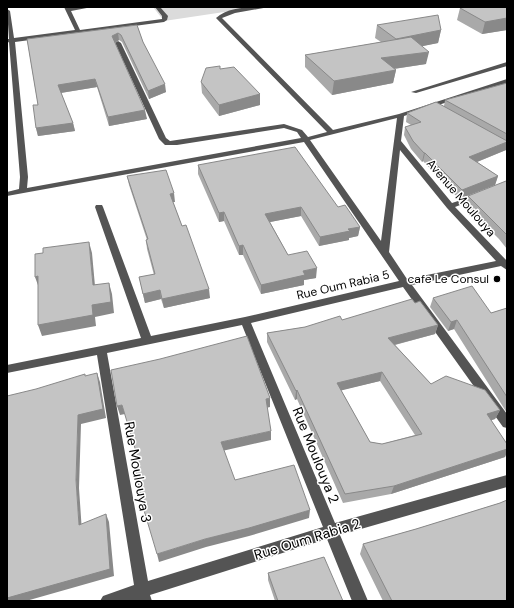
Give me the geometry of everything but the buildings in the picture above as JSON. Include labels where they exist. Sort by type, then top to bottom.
[{"type":"street","points":[[79,32],[67,9],[90,7]]},
{"type":"street","points":[[9,41],[164,20],[165,16],[157,7]]},
{"type":"street","points":[[268,7],[229,13],[222,15],[219,18],[316,115],[332,133]]},
{"type":"street","points":[[7,11],[24,177],[23,192]]},
{"type":"street","points":[[118,43],[163,139],[168,142],[177,143],[284,126],[300,131],[384,252]]},
{"type":"street","points":[[414,92],[507,64]]},
{"type":"street","points":[[7,194],[307,139],[401,115],[507,81]]},
{"type":"street","points":[[496,85],[507,90]]},
{"type":"street","points":[[433,105],[440,109]]},
{"type":"street","name":"Rue Oum Rabia 5","points":[[7,369],[245,321],[405,283],[384,252],[399,143],[401,115]]},
{"type":"street","name":"Avenue Moulouya","points":[[399,143],[450,206],[505,265]]},
{"type":"street","points":[[450,206],[488,193]]},
{"type":"street","points":[[99,207],[147,340]]},
{"type":"street","points":[[505,265],[405,283],[507,423]]},
{"type":"street","name":"Rue Moulouya 2","points":[[245,321],[360,601]]},
{"type":"street","name":"Rue Moulouya 3","points":[[101,349],[143,596]]},
{"type":"street","name":"Rue Oum Rabia 2","points":[[108,601],[143,596],[331,531],[507,481]]},
{"type":"shaded area","points":[[153,7],[258,7],[164,21]]},
{"type":"place","name":"cafe Le Consul","points":[[497,279]]}]
